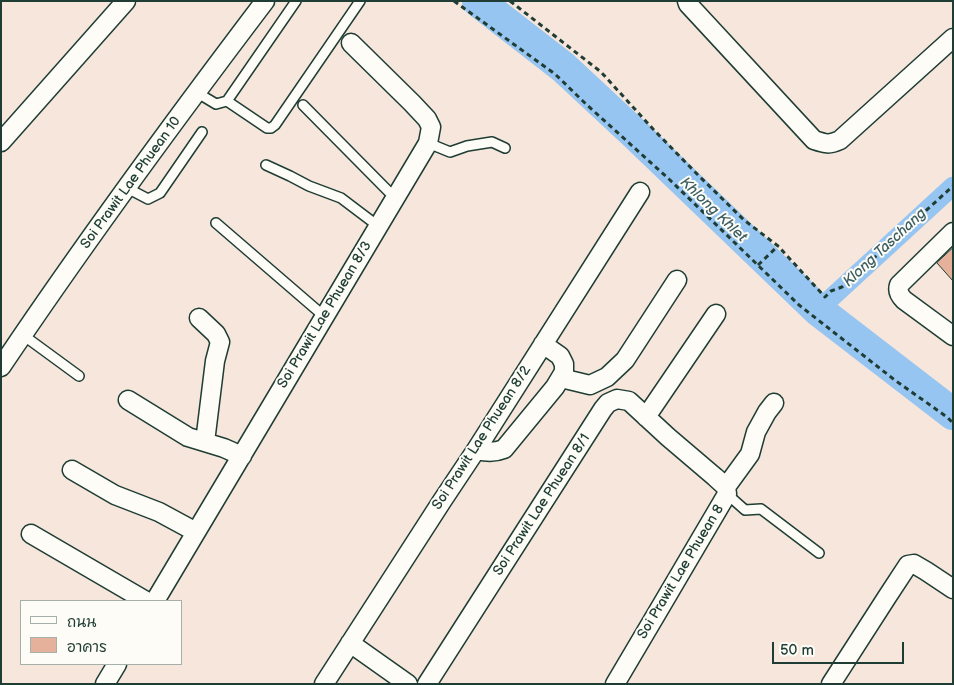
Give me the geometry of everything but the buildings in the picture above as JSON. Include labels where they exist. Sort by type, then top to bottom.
[{"type":"street","points":[[1,142],[126,1]]},
{"type":"street","name":"Soi Prawit Lae Phuean 10","points":[[1,367],[196,92],[265,1]]},
{"type":"street","points":[[687,1],[814,140],[824,144],[831,144],[840,140],[953,38]]},
{"type":"street","points":[[351,43],[427,118],[431,126],[428,143]]},
{"type":"street","name":"Soi Prawit Lae Phuean 8/3","points":[[156,600],[428,143]]},
{"type":"street","name":"Soi Prawit Lae Phuean 8/2","points":[[324,684],[640,192]]},
{"type":"street","points":[[953,232],[898,285],[900,296],[904,300],[953,336]]},
{"type":"street","points":[[561,378],[590,385],[607,377],[625,360],[677,280]]},
{"type":"street","points":[[646,417],[716,314]]},
{"type":"street","points":[[199,318],[216,334],[220,342],[215,361],[205,442]]},
{"type":"street","points":[[476,450],[495,452],[504,449],[561,378],[564,372],[564,364],[560,356],[543,344]]},
{"type":"street","name":"Soi Prawit Lae Phuean 8/1","points":[[427,684],[608,403],[617,398],[629,401],[679,447]]},
{"type":"street","points":[[128,400],[188,437],[224,448],[242,456]]},
{"type":"street","points":[[726,491],[750,454],[756,432],[774,403]]},
{"type":"street","name":"Soi Prawit Lae Phuean 8","points":[[615,684],[658,613],[726,491],[715,477],[679,447]]},
{"type":"street","points":[[72,470],[115,495],[159,512],[196,532]]},
{"type":"street","points":[[31,534],[144,600]]},
{"type":"street","points":[[831,684],[908,566],[914,564],[953,590]]},
{"type":"street","points":[[350,644],[408,684]]},
{"type":"street","points":[[105,684],[116,665]]},
{"type":"lane","points":[[227,102],[296,1]]},
{"type":"lane","points":[[196,92],[216,104],[227,102],[268,128],[271,128],[360,1]]},
{"type":"lane","points":[[303,105],[395,198]]},
{"type":"lane","points":[[127,188],[148,199],[160,193],[202,132]]},
{"type":"lane","points":[[428,143],[450,152],[467,146],[492,142],[505,148]]},
{"type":"lane","points":[[266,165],[309,186],[342,198],[378,226]]},
{"type":"lane","points":[[216,223],[324,317]]},
{"type":"lane","points":[[23,335],[79,376]]},
{"type":"lane","points":[[726,491],[745,510],[761,509],[819,553]]},
{"type":"path","points":[[454,1],[555,74],[670,180],[800,305],[896,381],[953,423]]},
{"type":"path","points":[[510,1],[601,72],[710,187],[744,220],[778,246],[825,297],[831,291],[842,287],[953,186]]},
{"type":"path","points":[[758,265],[778,246]]},
{"type":"waterway","name":"Khlong Khlet","points":[[478,1],[563,67],[818,310],[953,414]]},
{"type":"waterway","name":"Klong Taschang","points":[[818,310],[953,186]]}]
